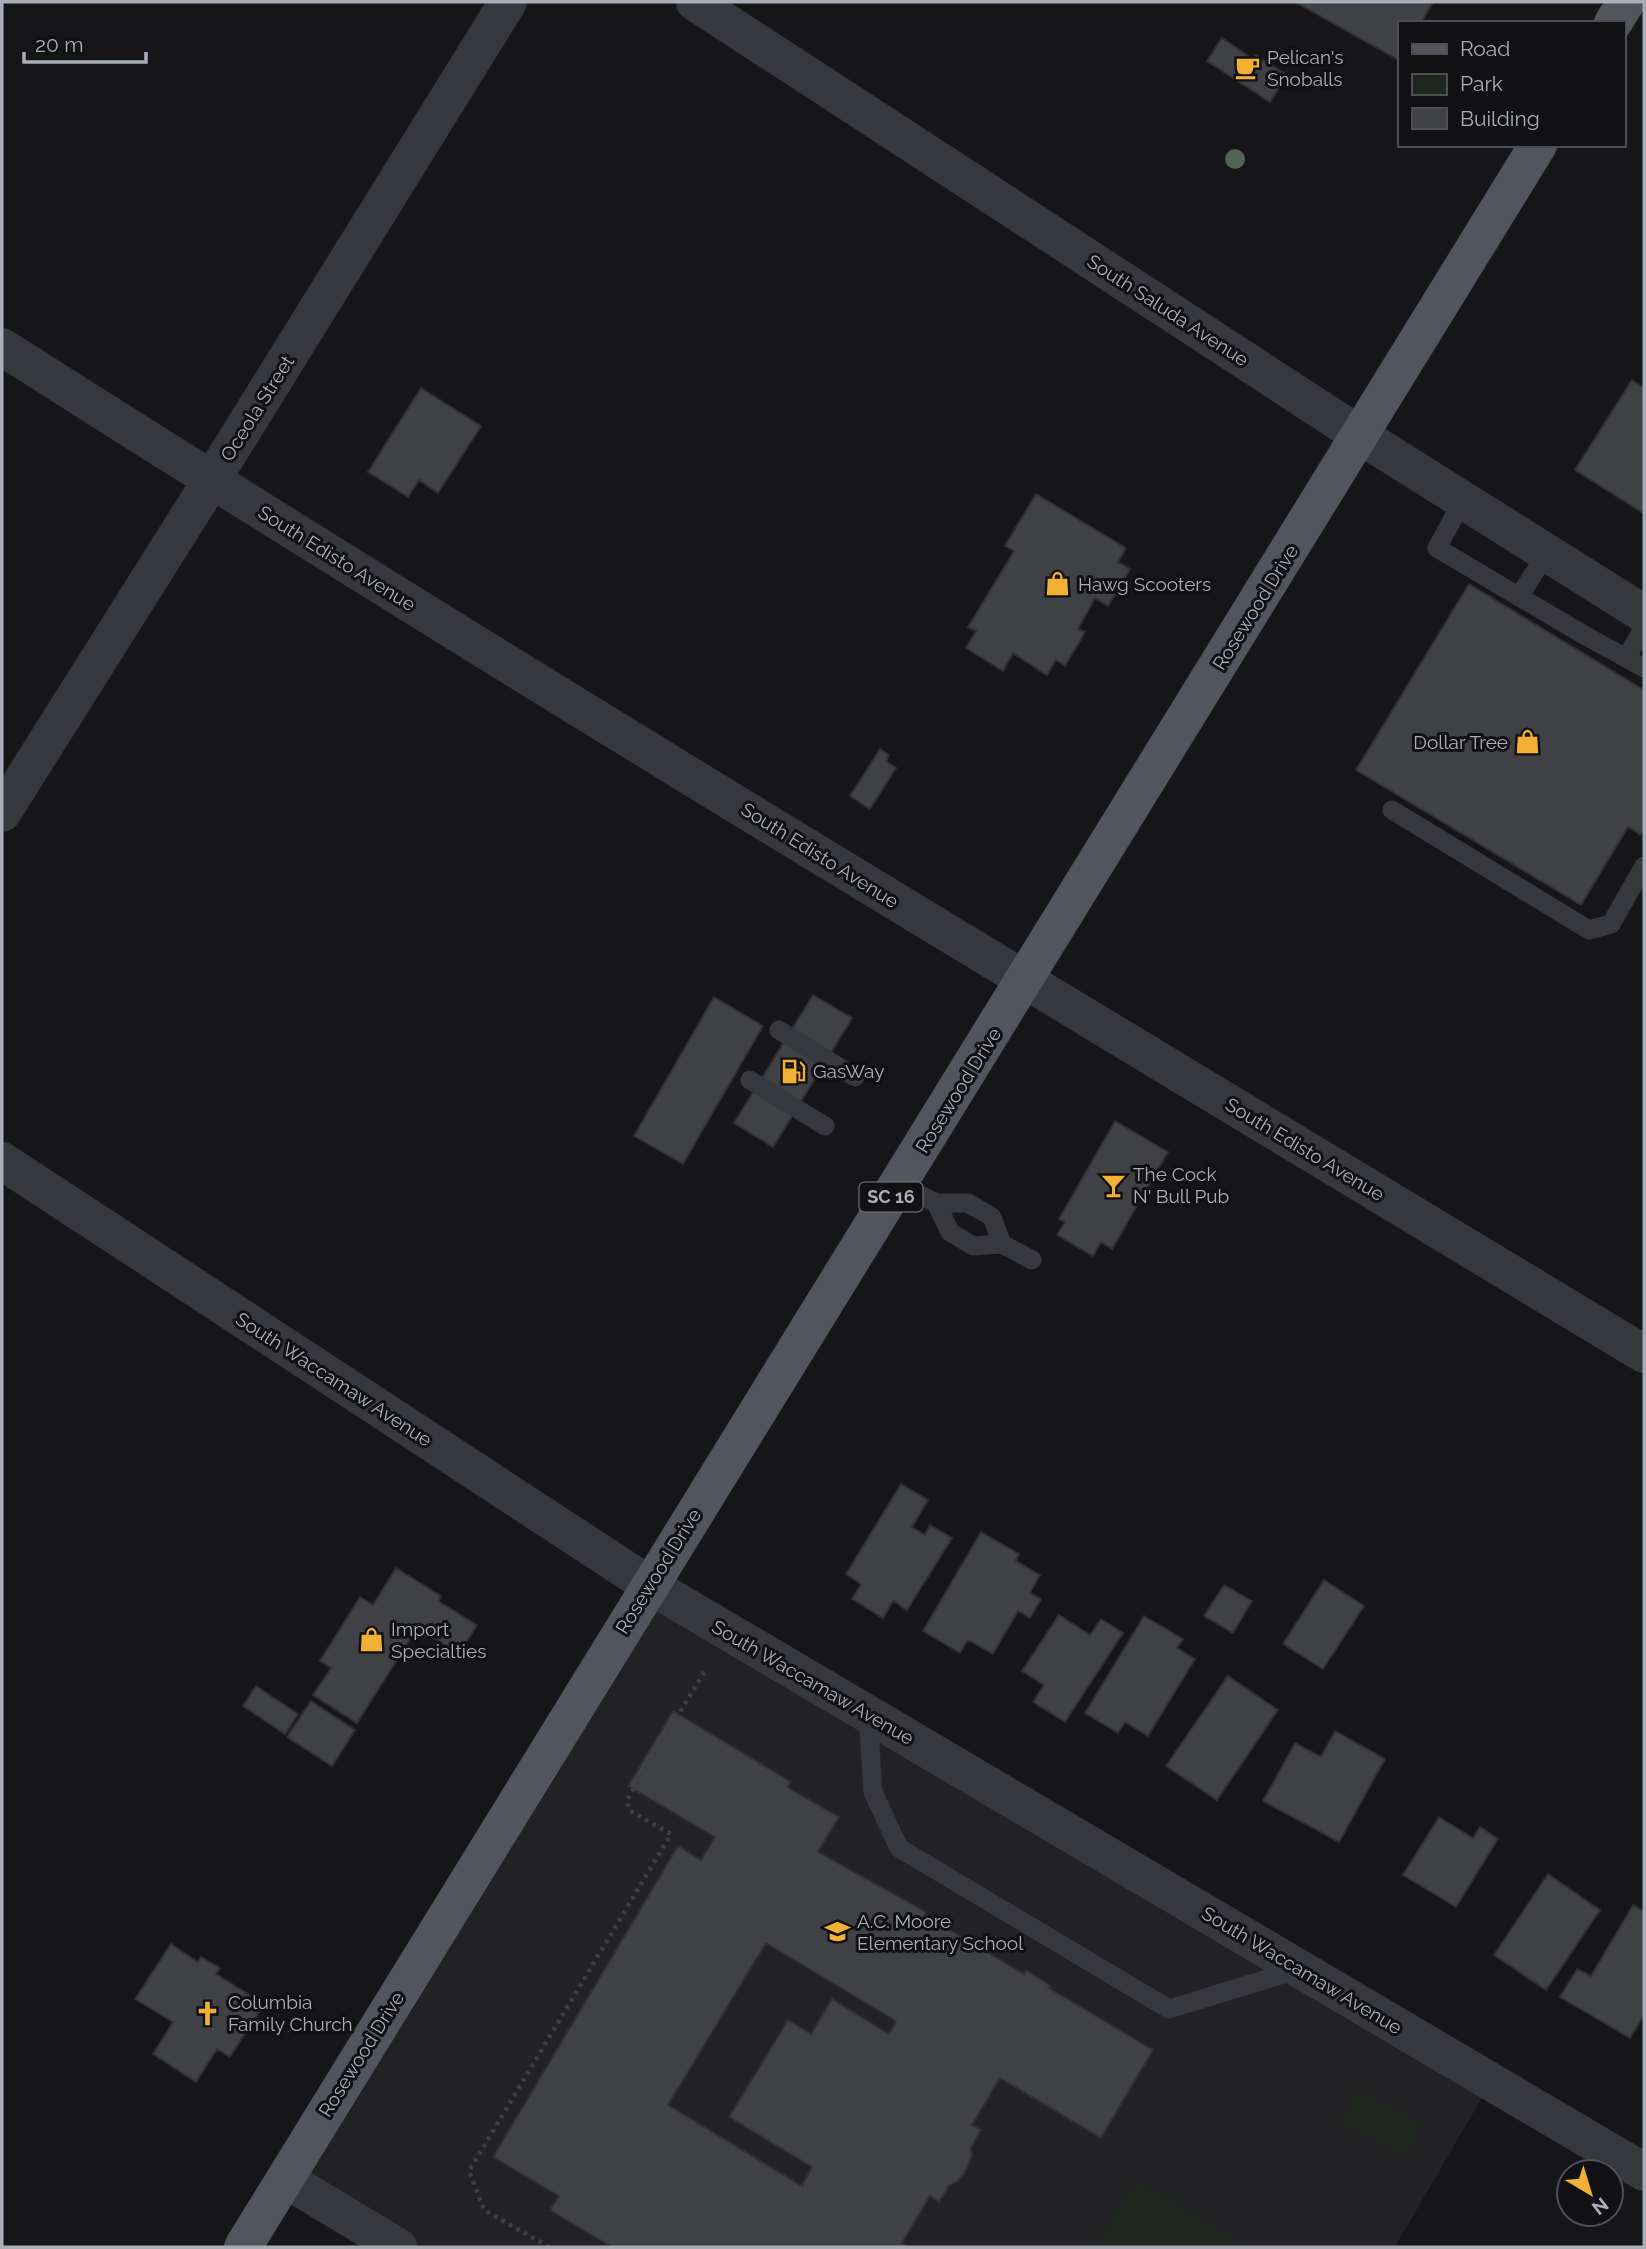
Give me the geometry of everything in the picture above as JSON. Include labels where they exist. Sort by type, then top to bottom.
[{"type":"main road","points":[[1614,21],[1626,2]]},
{"type":"main road","name":"Rosewood Drive","points":[[243,2247],[1537,147]]},
{"type":"street","name":"Oceola Street","points":[[2,813],[508,2]]},
{"type":"street","name":"South Saluda Avenue","points":[[695,2],[1361,436],[1644,614]]},
{"type":"street","name":"South Edisto Avenue","points":[[2,347],[211,481],[1025,981],[1644,1354]]},
{"type":"street","name":"South Waccamaw Avenue","points":[[2,1161],[649,1585],[1644,2172]]},
{"type":"street","points":[[285,2179],[398,2247]]},
{"type":"lane","points":[[1463,500],[1437,548],[1644,668]]},
{"type":"lane","points":[[1519,597],[1547,553]]},
{"type":"lane","points":[[1626,658],[1644,628]]},
{"type":"lane","points":[[1392,810],[1589,930],[1611,924],[1644,866]]},
{"type":"lane","points":[[779,1030],[855,1077]]},
{"type":"lane","points":[[750,1080],[825,1126]]},
{"type":"lane","points":[[899,1184],[936,1203],[968,1203],[992,1217],[1002,1244]]},
{"type":"lane","points":[[936,1203],[950,1232],[973,1246],[1002,1244],[1031,1260]]},
{"type":"lane","points":[[868,1714],[873,1792],[899,1847],[1169,2009],[1301,1969]]},
{"type":"path","points":[[549,2247],[484,2210],[469,2171],[671,1834],[629,1810],[627,1800],[706,1669]]},
{"type":"shaded area","name":"A.C. Moore Elementary School","points":[[649,1585],[1491,2082],[1395,2247],[398,2247],[285,2179]]},
{"type":"green space","points":[[1359,2088],[1423,2125],[1404,2159],[1339,2121]]},
{"type":"green space","points":[[1137,2180],[1249,2247],[1096,2247]]},
{"type":"building","points":[[1433,2],[1422,21],[1398,21],[1398,59],[1297,3]]},
{"type":"building","name":"Pelican's Snoballs","points":[[1222,38],[1253,59],[1255,55],[1287,75],[1270,102],[1207,61]]},
{"type":"building","points":[[1632,380],[1644,388],[1643,513],[1575,470]]},
{"type":"building","points":[[421,388],[481,426],[438,493],[419,480],[408,497],[368,472]]},
{"type":"building","name":"Hawg Scooters","points":[[1036,494],[1126,548],[1118,562],[1130,569],[1108,606],[1095,598],[1078,629],[1085,632],[1065,666],[1056,660],[1047,675],[1013,653],[1003,671],[966,648],[976,631],[968,627],[1014,551],[1005,546]]},
{"type":"building","points":[[1469,584],[1644,690],[1644,831],[1641,835],[1628,827],[1581,905],[1356,770]]},
{"type":"building","points":[[880,749],[889,755],[886,761],[896,768],[870,809],[850,796]]},
{"type":"building","name":"GasWay","points":[[813,995],[852,1018],[773,1147],[734,1123]]},
{"type":"building","points":[[714,997],[763,1026],[683,1164],[634,1136]]},
{"type":"building","name":"The Cock N' Bull Pub","points":[[1115,1121],[1168,1152],[1112,1249],[1101,1242],[1093,1256],[1057,1235],[1065,1222],[1059,1219]]},
{"type":"building","points":[[901,1484],[928,1500],[912,1527],[925,1535],[930,1525],[952,1538],[907,1610],[893,1601],[883,1618],[852,1599],[861,1584],[846,1574]]},
{"type":"building","points":[[981,1532],[1019,1554],[1016,1561],[1040,1575],[1030,1593],[1041,1599],[1030,1618],[1018,1611],[993,1654],[968,1640],[960,1653],[923,1631]]},
{"type":"building","name":"Import Specialties","points":[[396,1568],[441,1596],[438,1601],[477,1625],[459,1653],[417,1628],[357,1723],[313,1695],[331,1668],[320,1661],[360,1597],[373,1605]]},
{"type":"building","points":[[1324,1580],[1364,1606],[1323,1669],[1283,1644]]},
{"type":"building","points":[[1224,1585],[1252,1601],[1233,1633],[1204,1616]]},
{"type":"building","points":[[1059,1615],[1090,1635],[1101,1619],[1123,1633],[1065,1722],[1033,1702],[1044,1685],[1022,1671]]},
{"type":"building","points":[[1144,1616],[1183,1639],[1177,1648],[1195,1659],[1148,1736],[1125,1722],[1118,1733],[1085,1713]]},
{"type":"building","points":[[1228,1676],[1278,1710],[1217,1800],[1166,1766]]},
{"type":"building","points":[[256,1686],[298,1714],[285,1734],[243,1706]]},
{"type":"building","points":[[311,1701],[355,1730],[332,1766],[287,1737]]},
{"type":"building","points":[[673,1711],[791,1782],[787,1787],[839,1817],[818,1852],[926,1912],[924,1915],[1024,1974],[1026,1970],[1051,1986],[1049,1988],[1153,2050],[1101,2138],[1000,2078],[972,2125],[981,2130],[971,2147],[972,2156],[964,2174],[949,2186],[939,2202],[930,2196],[902,2243],[910,2247],[612,2247],[550,2210],[559,2196],[493,2157],[678,1846],[701,1860],[715,1837],[628,1786]],"holes":[[[766,1943],[896,2021],[889,2034],[832,1999],[811,2034],[788,2020],[729,2117],[812,2167],[802,2186],[668,2105]]]},
{"type":"building","points":[[1335,1731],[1385,1759],[1339,1842],[1263,1801],[1295,1743],[1321,1757]]},
{"type":"building","points":[[1439,1817],[1473,1838],[1480,1827],[1498,1839],[1456,1907],[1403,1875]]},
{"type":"building","points":[[1548,1874],[1600,1910],[1546,1990],[1494,1955]]},
{"type":"building","points":[[1633,1905],[1644,1911],[1644,2015],[1630,2038],[1560,1997],[1577,1969],[1591,1976]]},
{"type":"building","name":"Columbia Family Church","points":[[171,1944],[198,1962],[201,1957],[220,1968],[216,1974],[264,2004],[230,2057],[217,2049],[196,2082],[153,2054],[173,2022],[135,1999]]},
{"type":"place","name":"Pelican's Snoballs","points":[[1247,68]]},
{"type":"place","name":"Hawg Scooters","points":[[1058,584]]},
{"type":"place","name":"Dollar Tree","points":[[1528,742]]},
{"type":"place","name":"GasWay","points":[[793,1071]]},
{"type":"place","name":"The Cock N' Bull Pub","points":[[1113,1185]]},
{"type":"place","name":"Import Specialties","points":[[371,1640]]},
{"type":"place","name":"A.C. Moore Elementary School","points":[[837,1932]]},
{"type":"place","name":"Columbia Family Church","points":[[208,2013]]}]
